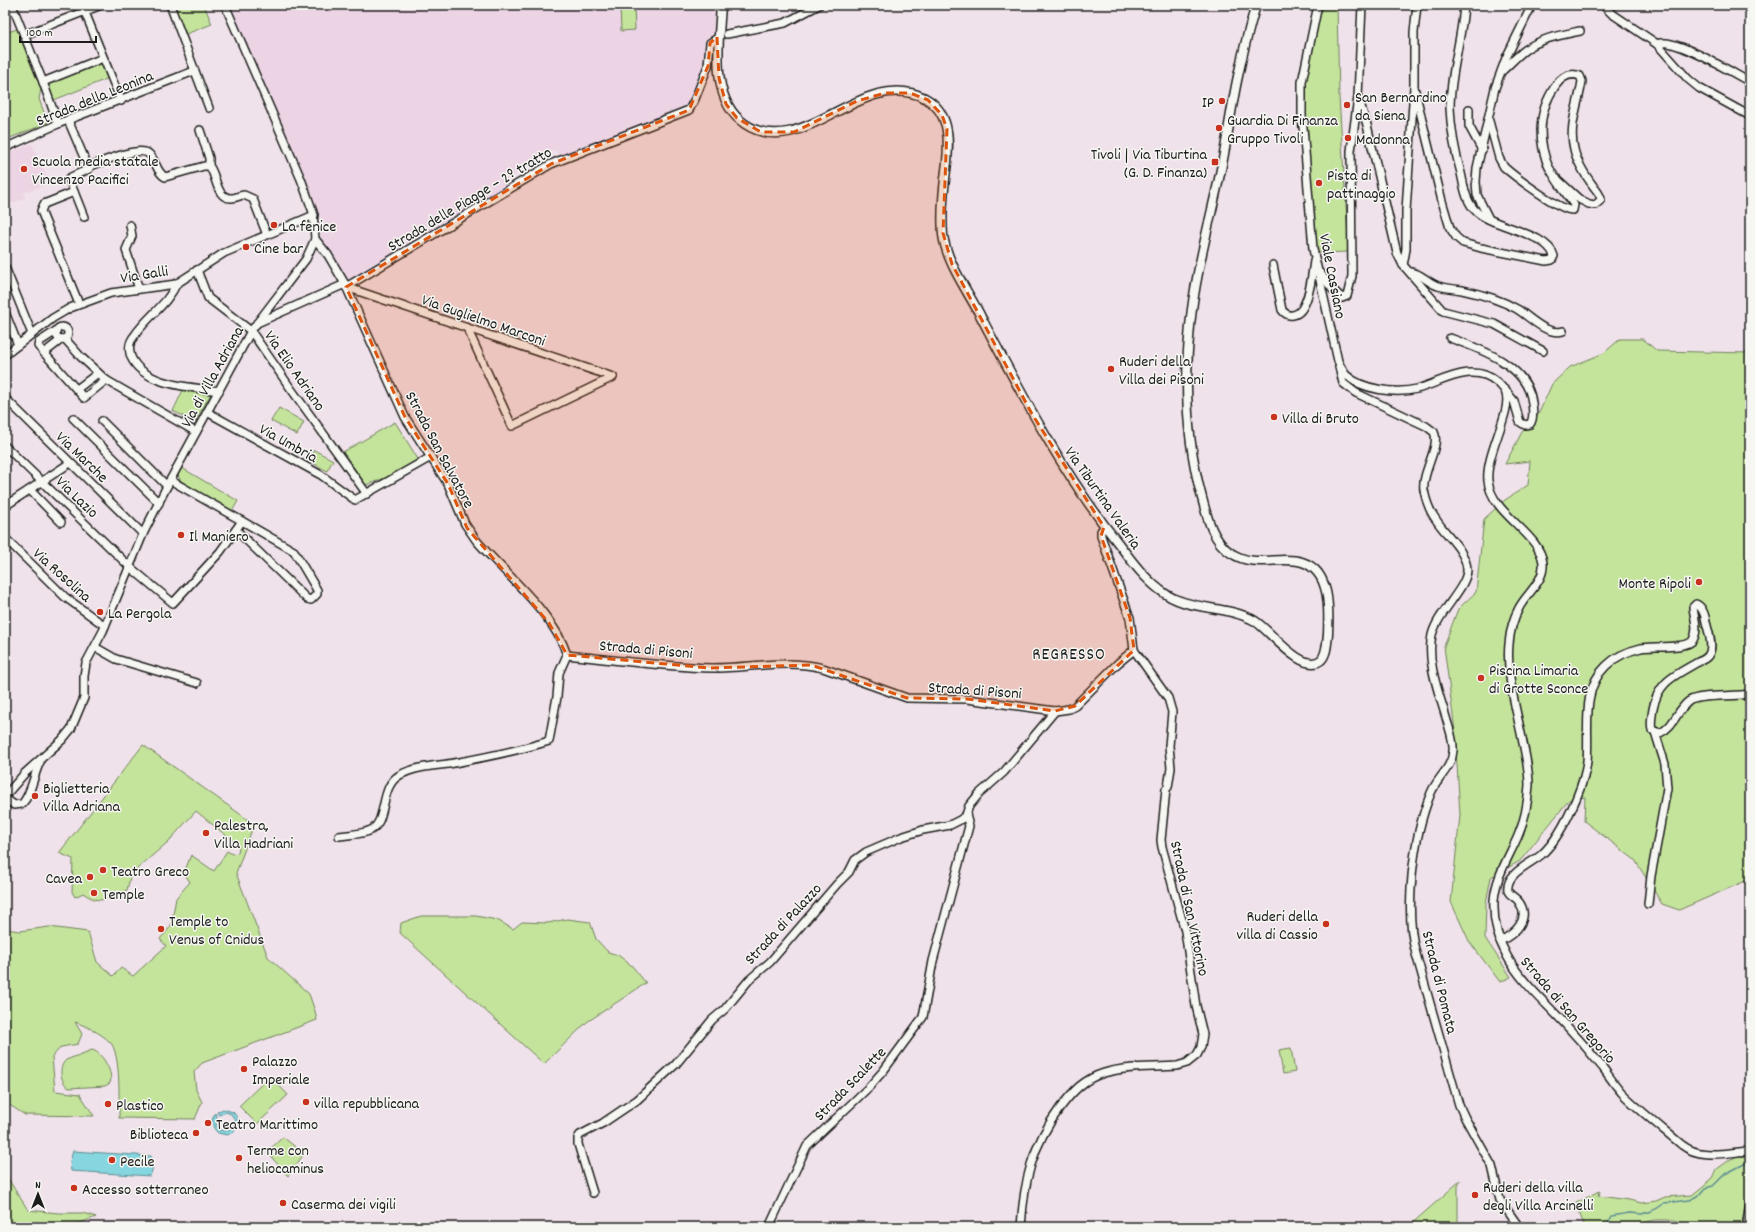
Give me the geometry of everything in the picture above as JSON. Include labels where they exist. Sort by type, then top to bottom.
[{"type":"main road","name":"Via Tiburtina Valeria","points":[[721,5],[723,35],[719,78],[726,104],[737,118],[758,131],[776,134],[794,132],[862,99],[895,92],[910,93],[923,97],[933,104],[939,111],[946,124],[948,143],[942,208],[943,233],[952,264],[1032,414],[1104,527],[1138,569],[1170,597],[1189,604],[1226,611],[1254,620],[1266,628],[1290,652],[1305,662],[1317,662],[1323,657],[1328,638],[1328,607],[1325,588],[1318,574],[1312,567],[1301,562],[1257,562],[1241,558],[1226,549],[1216,537],[1205,509],[1194,468],[1189,438],[1188,364],[1190,329],[1194,300],[1238,76],[1256,5]]},
{"type":"street","points":[[12,5],[58,124]]},
{"type":"street","points":[[24,35],[83,8],[101,5]]},
{"type":"street","points":[[170,5],[209,108]]},
{"type":"street","name":"Via di Villa Adriana","points":[[42,759],[32,782],[28,796],[20,805],[13,805],[5,797],[21,778],[64,738],[72,726],[84,698],[85,666],[106,626],[143,534],[251,331],[308,257],[315,239],[314,215],[301,179],[225,5]]},
{"type":"street","points":[[723,35],[785,23],[819,5]]},
{"type":"street","name":"Viale Cassiano","points":[[1318,5],[1301,93],[1306,185],[1314,257],[1338,361],[1344,372],[1350,378],[1365,385],[1402,390],[1414,389],[1463,374],[1482,374],[1491,378],[1514,399],[1520,422],[1526,425],[1531,423],[1533,408],[1530,392],[1513,370],[1491,354],[1450,338]]},
{"type":"street","points":[[1318,269],[1337,294],[1342,298],[1347,296],[1352,276],[1351,147],[1358,97],[1362,5]]},
{"type":"street","points":[[1403,265],[1405,254],[1406,211],[1414,87],[1414,32],[1417,5]]},
{"type":"street","points":[[1414,87],[1446,220],[1454,235],[1463,243],[1477,247],[1546,261],[1553,259],[1554,255],[1552,252],[1534,237],[1489,219],[1476,212],[1467,198],[1453,136],[1450,107],[1464,5]]},
{"type":"street","points":[[1489,219],[1477,197],[1476,173],[1493,96],[1506,58],[1532,5]]},
{"type":"street","points":[[1604,5],[1611,13],[1657,44],[1688,79],[1699,88],[1750,116]]},
{"type":"street","points":[[83,8],[121,101]]},
{"type":"street","points":[[1502,71],[1522,52],[1534,44],[1551,37],[1580,31]]},
{"type":"street","name":"Strada delle Piagge – 2º tratto","points":[[345,286],[534,172],[689,110],[708,66],[710,43],[723,35]]},
{"type":"street","points":[[1657,44],[1668,42],[1694,52],[1750,82]]},
{"type":"street","points":[[43,82],[103,58]]},
{"type":"street","name":"Strada della Leonina","points":[[5,148],[58,124],[121,101],[194,71]]},
{"type":"street","points":[[1488,121],[1499,158],[1504,167],[1554,203],[1566,210],[1572,210],[1574,205],[1550,171],[1545,158],[1541,140],[1541,117],[1552,92],[1559,82],[1566,76],[1575,74],[1581,77],[1582,81],[1572,128],[1574,148],[1581,168],[1601,196],[1601,200],[1596,205],[1587,204],[1575,196],[1556,178]]},
{"type":"street","points":[[1358,97],[1397,253],[1403,265],[1443,311],[1494,324],[1543,351]]},
{"type":"street","points":[[1469,109],[1469,126],[1482,150]]},
{"type":"street","points":[[68,120],[89,168]]},
{"type":"street","points":[[200,130],[209,158],[209,166],[213,170],[219,189],[226,196],[233,198],[244,195],[254,201],[267,235]]},
{"type":"street","points":[[84,217],[70,178],[112,157],[141,152],[149,155],[161,174],[165,177],[204,166],[209,166]]},
{"type":"street","points":[[74,192],[46,204],[42,207],[41,211],[79,304]]},
{"type":"street","name":"Via Galli","points":[[5,355],[54,317],[79,304],[111,293],[177,283],[224,253],[314,215]]},
{"type":"street","points":[[130,225],[132,236],[126,250],[139,289]]},
{"type":"street","name":"Strada San Salvatore","points":[[315,239],[329,257],[345,286],[405,417],[448,484],[471,534],[550,623],[561,640],[567,655]]},
{"type":"street","points":[[1273,265],[1282,310],[1286,314],[1294,315],[1300,312],[1306,302],[1314,257]]},
{"type":"street","points":[[5,267],[32,334]]},
{"type":"street","name":"Via Elio Adriano","points":[[197,270],[208,298],[251,331],[367,494]]},
{"type":"street","points":[[1409,271],[1418,274],[1437,286],[1475,293],[1497,300],[1517,309],[1549,330],[1557,332],[1563,330]]},
{"type":"street","points":[[177,283],[160,309],[140,328],[131,340],[129,348],[131,356],[140,368],[155,379],[167,383],[219,391]]},
{"type":"street","name":"Via Elio Adriano","points":[[257,323],[345,286]]},
{"type":"street","name":"Via Guglielmo Marconi","points":[[345,286],[613,377],[512,426],[467,328]]},
{"type":"street","points":[[5,312],[18,345]]},
{"type":"street","points":[[54,317],[58,329]]},
{"type":"street","points":[[44,353],[68,336],[68,331],[65,328],[58,329],[38,343],[38,346],[44,353],[84,398],[106,380]]},
{"type":"street","points":[[63,339],[106,380],[196,432]]},
{"type":"street","name":"Strada di Pomata","points":[[1338,361],[1342,381],[1350,389],[1379,405],[1427,427],[1435,434],[1435,445],[1424,481],[1425,494],[1434,516],[1459,551],[1467,568],[1464,581],[1440,615],[1432,637],[1434,672],[1451,733],[1453,752],[1446,770],[1430,794],[1416,846],[1412,897],[1412,937],[1460,1107],[1492,1166],[1500,1200],[1519,1227]]},
{"type":"street","points":[[76,389],[98,373]]},
{"type":"street","name":"Strada di San Gregorio","points":[[1504,389],[1507,397],[1505,410],[1489,462],[1489,485],[1493,496],[1503,509],[1533,542],[1542,556],[1543,565],[1539,579],[1517,611],[1512,626],[1509,643],[1512,683],[1527,764],[1529,784],[1521,828],[1499,877],[1495,890],[1494,919],[1500,940],[1510,962],[1525,981],[1594,1057],[1619,1089],[1682,1145],[1690,1150],[1705,1154],[1750,1151]]},
{"type":"street","name":"Via Marche","points":[[5,398],[143,534]]},
{"type":"street","name":"Via Umbria","points":[[207,412],[321,475],[355,500],[367,494]]},
{"type":"street","points":[[73,418],[160,503]]},
{"type":"street","points":[[102,421],[169,483],[242,521],[294,550],[317,590],[317,594],[310,600],[306,599],[236,530],[242,521]]},
{"type":"street","name":"Via Lazio","points":[[5,446],[130,567],[173,603],[220,552],[236,530]]},
{"type":"street","points":[[367,494],[431,457]]},
{"type":"street","points":[[7,502],[43,482],[70,463]]},
{"type":"street","points":[[30,490],[61,522]]},
{"type":"street","name":"Strada di San Vittorino","points":[[1021,1227],[1026,1182],[1038,1143],[1051,1120],[1071,1094],[1086,1080],[1107,1072],[1177,1066],[1187,1063],[1197,1055],[1202,1042],[1203,1032],[1197,1009],[1186,939],[1161,840],[1166,789],[1168,787],[1171,768],[1169,746],[1172,712],[1171,706],[1168,698],[1134,650],[1130,618],[1101,536],[1101,531],[1104,527]]},
{"type":"street","name":"Via Rosolina","points":[[5,538],[65,597],[84,612],[106,626]]},
{"type":"street","points":[[1500,940],[1514,932],[1519,927],[1523,918],[1519,903],[1508,891],[1510,881],[1514,875],[1540,856],[1551,845],[1573,807],[1580,790],[1587,762],[1588,704],[1599,674],[1614,659],[1635,649],[1683,645],[1690,643],[1694,639],[1696,630],[1693,607],[1697,604],[1702,610],[1706,620],[1710,653],[1705,658],[1670,678],[1660,689],[1655,698],[1651,720],[1652,729],[1655,732],[1664,764],[1667,788],[1651,876],[1648,904]]},
{"type":"street","points":[[95,647],[116,659],[197,683]]},
{"type":"street","points":[[1055,711],[1069,709],[1075,706],[1118,663],[1134,650]]},
{"type":"street","points":[[339,836],[365,833],[375,827],[380,818],[384,801],[390,786],[394,780],[402,774],[416,769],[507,753],[549,741],[557,697],[559,673],[567,655]]},
{"type":"street","name":"Strada di Pisoni","points":[[567,655],[710,668],[783,664],[811,665],[832,670],[907,698],[970,700],[1055,711]]},
{"type":"street","points":[[1655,732],[1661,733],[1666,730],[1682,707],[1693,699],[1750,694]]},
{"type":"street","name":"Strada di Palazzo","points":[[593,1193],[579,1146],[578,1140],[580,1135],[603,1123],[637,1100],[676,1064],[712,1020],[725,1009],[747,982],[770,962],[837,884],[848,874],[853,862],[858,857],[867,851],[901,837],[953,824],[966,815],[972,802],[1004,772],[1055,711]]},
{"type":"street","points":[[21,778],[32,782]]},
{"type":"street","name":"Strada Scalette","points":[[769,1227],[807,1146],[869,1087],[884,1070],[923,1017],[934,961],[969,826],[966,815]]},
{"type":"street","points":[[1746,1227],[1750,1204]]},
{"type":"highlighted area","points":[[717,37],[719,78],[726,104],[737,118],[761,132],[794,132],[857,101],[885,93],[910,93],[928,100],[942,115],[947,129],[943,233],[952,264],[1032,414],[1104,527],[1101,536],[1130,618],[1134,650],[1075,706],[1055,711],[967,699],[907,698],[811,665],[710,668],[567,655],[549,623],[467,528],[448,484],[405,417],[346,287],[551,164],[689,110],[708,66],[710,43]]},
{"type":"shaded area","points":[[228,5],[716,5],[715,31],[708,41],[706,67],[688,108],[560,156],[554,150],[506,181],[507,183],[483,200],[440,224],[350,283],[345,282],[321,241],[321,219]]},
{"type":"shaded area","name":"Scuola media statale Vincenzo Pacifici","points":[[32,144],[50,183],[24,193],[25,198],[5,206],[5,154]]},
{"type":"green space","points":[[174,5],[204,5],[212,24],[186,34]]},
{"type":"green space","points":[[620,5],[634,5],[635,30],[621,31]]},
{"type":"green space","points":[[1321,5],[1337,5],[1339,97],[1349,252],[1316,253],[1304,91]]},
{"type":"green space","points":[[17,29],[41,89],[39,99],[48,123],[5,140],[5,33]]},
{"type":"green space","points":[[102,61],[109,78],[54,100],[47,83]]},
{"type":"green space","points":[[1620,339],[1643,339],[1657,351],[1750,353],[1750,879],[1679,910],[1662,904],[1635,860],[1584,821],[1585,797],[1569,800],[1520,861],[1491,877],[1486,903],[1485,938],[1511,977],[1500,982],[1469,941],[1451,902],[1460,815],[1455,731],[1444,646],[1458,609],[1476,592],[1484,519],[1505,500],[1528,485],[1530,461],[1505,464],[1522,432],[1538,415],[1552,384],[1570,367],[1604,353]]},
{"type":"green space","points":[[184,388],[212,392],[195,422],[173,411]]},
{"type":"green space","points":[[279,408],[304,422],[297,435],[271,421]]},
{"type":"green space","points":[[395,422],[418,459],[393,475],[366,485],[343,452]]},
{"type":"green space","points":[[314,450],[333,460],[327,471],[308,460]]},
{"type":"green space","points":[[182,468],[238,501],[231,513],[197,493],[180,480],[178,475]]},
{"type":"green space","points":[[143,745],[254,824],[236,873],[268,957],[309,994],[317,1020],[202,1063],[194,1072],[196,1090],[202,1102],[195,1119],[119,1118],[119,1078],[114,1048],[110,1042],[102,1036],[75,1022],[82,1034],[78,1044],[61,1047],[52,1057],[55,1091],[80,1094],[94,1116],[25,1115],[5,1102],[5,929],[20,931],[49,927],[88,932],[97,962],[113,976],[121,968],[133,976],[166,946],[160,939],[171,926],[176,898],[190,882],[184,873],[191,855],[214,871],[227,851],[232,854],[238,853],[239,846],[196,811],[169,841],[138,868],[130,878],[127,890],[109,898],[100,900],[89,897],[83,893],[75,897],[72,892],[73,859],[59,853]]},
{"type":"green space","points":[[421,916],[476,916],[497,920],[513,929],[522,922],[548,923],[567,919],[590,922],[596,939],[608,952],[618,955],[632,966],[646,983],[587,1022],[544,1064],[400,933],[401,923]]},
{"type":"green space","points":[[1291,1048],[1295,1072],[1283,1074],[1279,1050]]},
{"type":"green space","points":[[92,1050],[100,1055],[109,1069],[111,1079],[110,1083],[105,1086],[69,1088],[64,1082],[61,1074],[63,1063],[66,1060]]},
{"type":"green space","points":[[270,1076],[288,1095],[257,1124],[239,1106]]},
{"type":"green space","points":[[283,1137],[304,1154],[288,1176],[267,1152]]},
{"type":"green space","points":[[1738,1156],[1750,1157],[1750,1192],[1742,1227],[1694,1227],[1675,1220],[1654,1220],[1635,1227],[1585,1227],[1576,1203],[1600,1191],[1599,1196],[1642,1203],[1656,1201],[1665,1197],[1692,1195],[1713,1178],[1717,1169]]},
{"type":"green space","points":[[5,1174],[28,1210],[58,1213],[83,1213],[96,1217],[69,1227],[5,1227]]},
{"type":"green space","points":[[1461,1180],[1458,1186],[1458,1222],[1463,1224],[1464,1227],[1408,1227]]},
{"type":"water","points":[[223,1109],[233,1112],[236,1115],[238,1122],[238,1125],[234,1131],[227,1135],[218,1133],[212,1123],[215,1113],[217,1116],[216,1125],[219,1130],[226,1131],[233,1127],[235,1120],[231,1114],[226,1112],[219,1115],[217,1112]]},
{"type":"water","name":"Pecile","points":[[73,1151],[151,1156],[153,1161],[150,1176],[71,1171],[70,1161]]},
{"type":"waterway","points":[[1606,1227],[1612,1216],[1629,1213],[1643,1214],[1652,1211],[1664,1203],[1690,1200],[1698,1196],[1705,1188],[1713,1186],[1725,1174],[1750,1161]]},
{"type":"place","name":"IP","points":[[1222,101]]},
{"type":"place","name":"San Bernardino da Siena","points":[[1347,105]]},
{"type":"place","name":"Guardia Di Finanza Gruppo Tivoli","points":[[1219,128]]},
{"type":"place","name":"Madonna","points":[[1348,138]]},
{"type":"place","name":"Tivoli | Via Tiburtina (G. D. Finanza)","points":[[1215,162]]},
{"type":"place","name":"Scuola media statale Vincenzo Pacifici","points":[[24,169]]},
{"type":"place","name":"Pista di pattinaggio","points":[[1319,183]]},
{"type":"place","name":"La fenice","points":[[274,225]]},
{"type":"place","name":"Cine bar","points":[[246,247]]},
{"type":"place","name":"Ruderi della Villa dei Pisoni","points":[[1111,369]]},
{"type":"place","name":"Villa di Bruto","points":[[1274,417]]},
{"type":"place","name":"Il Maniero","points":[[181,535]]},
{"type":"place","name":"Monte Ripoli","points":[[1699,582]]},
{"type":"place","name":"La Pergola","points":[[100,612]]},
{"type":"place","name":"Piscina Limaria di Grotte Sconce","points":[[1481,678]]},
{"type":"place","name":"Biglietteria Villa Adriana","points":[[35,796]]},
{"type":"place","name":"Palestra, Villa Hadriani","points":[[206,833]]},
{"type":"place","name":"Teatro Greco","points":[[103,870]]},
{"type":"place","name":"Cavea","points":[[90,877]]},
{"type":"place","name":"Temple","points":[[94,893]]},
{"type":"place","name":"Ruderi della villa di Cassio","points":[[1326,924]]},
{"type":"place","name":"Temple to Venus of Cnidus","points":[[161,929]]},
{"type":"place","name":"Palazzo Imperiale","points":[[244,1069]]},
{"type":"place","name":"villa repubblicana","points":[[306,1102]]},
{"type":"place","name":"Plastico","points":[[108,1104]]},
{"type":"place","name":"Teatro Marittimo","points":[[208,1123]]},
{"type":"place","name":"Biblioteca","points":[[196,1133]]},
{"type":"place","name":"Terme con heliocaminus","points":[[239,1158]]},
{"type":"place","name":"Pecile","points":[[112,1160]]},
{"type":"place","name":"Accesso sotterraneo","points":[[74,1188]]},
{"type":"place","name":"Ruderi della villa degli Villa Arcinelli","points":[[1475,1195]]},
{"type":"place","name":"Caserma dei vigili","points":[[283,1203]]},
{"type":"district","name":"REGRESSO","points":[[1069,653]]}]
